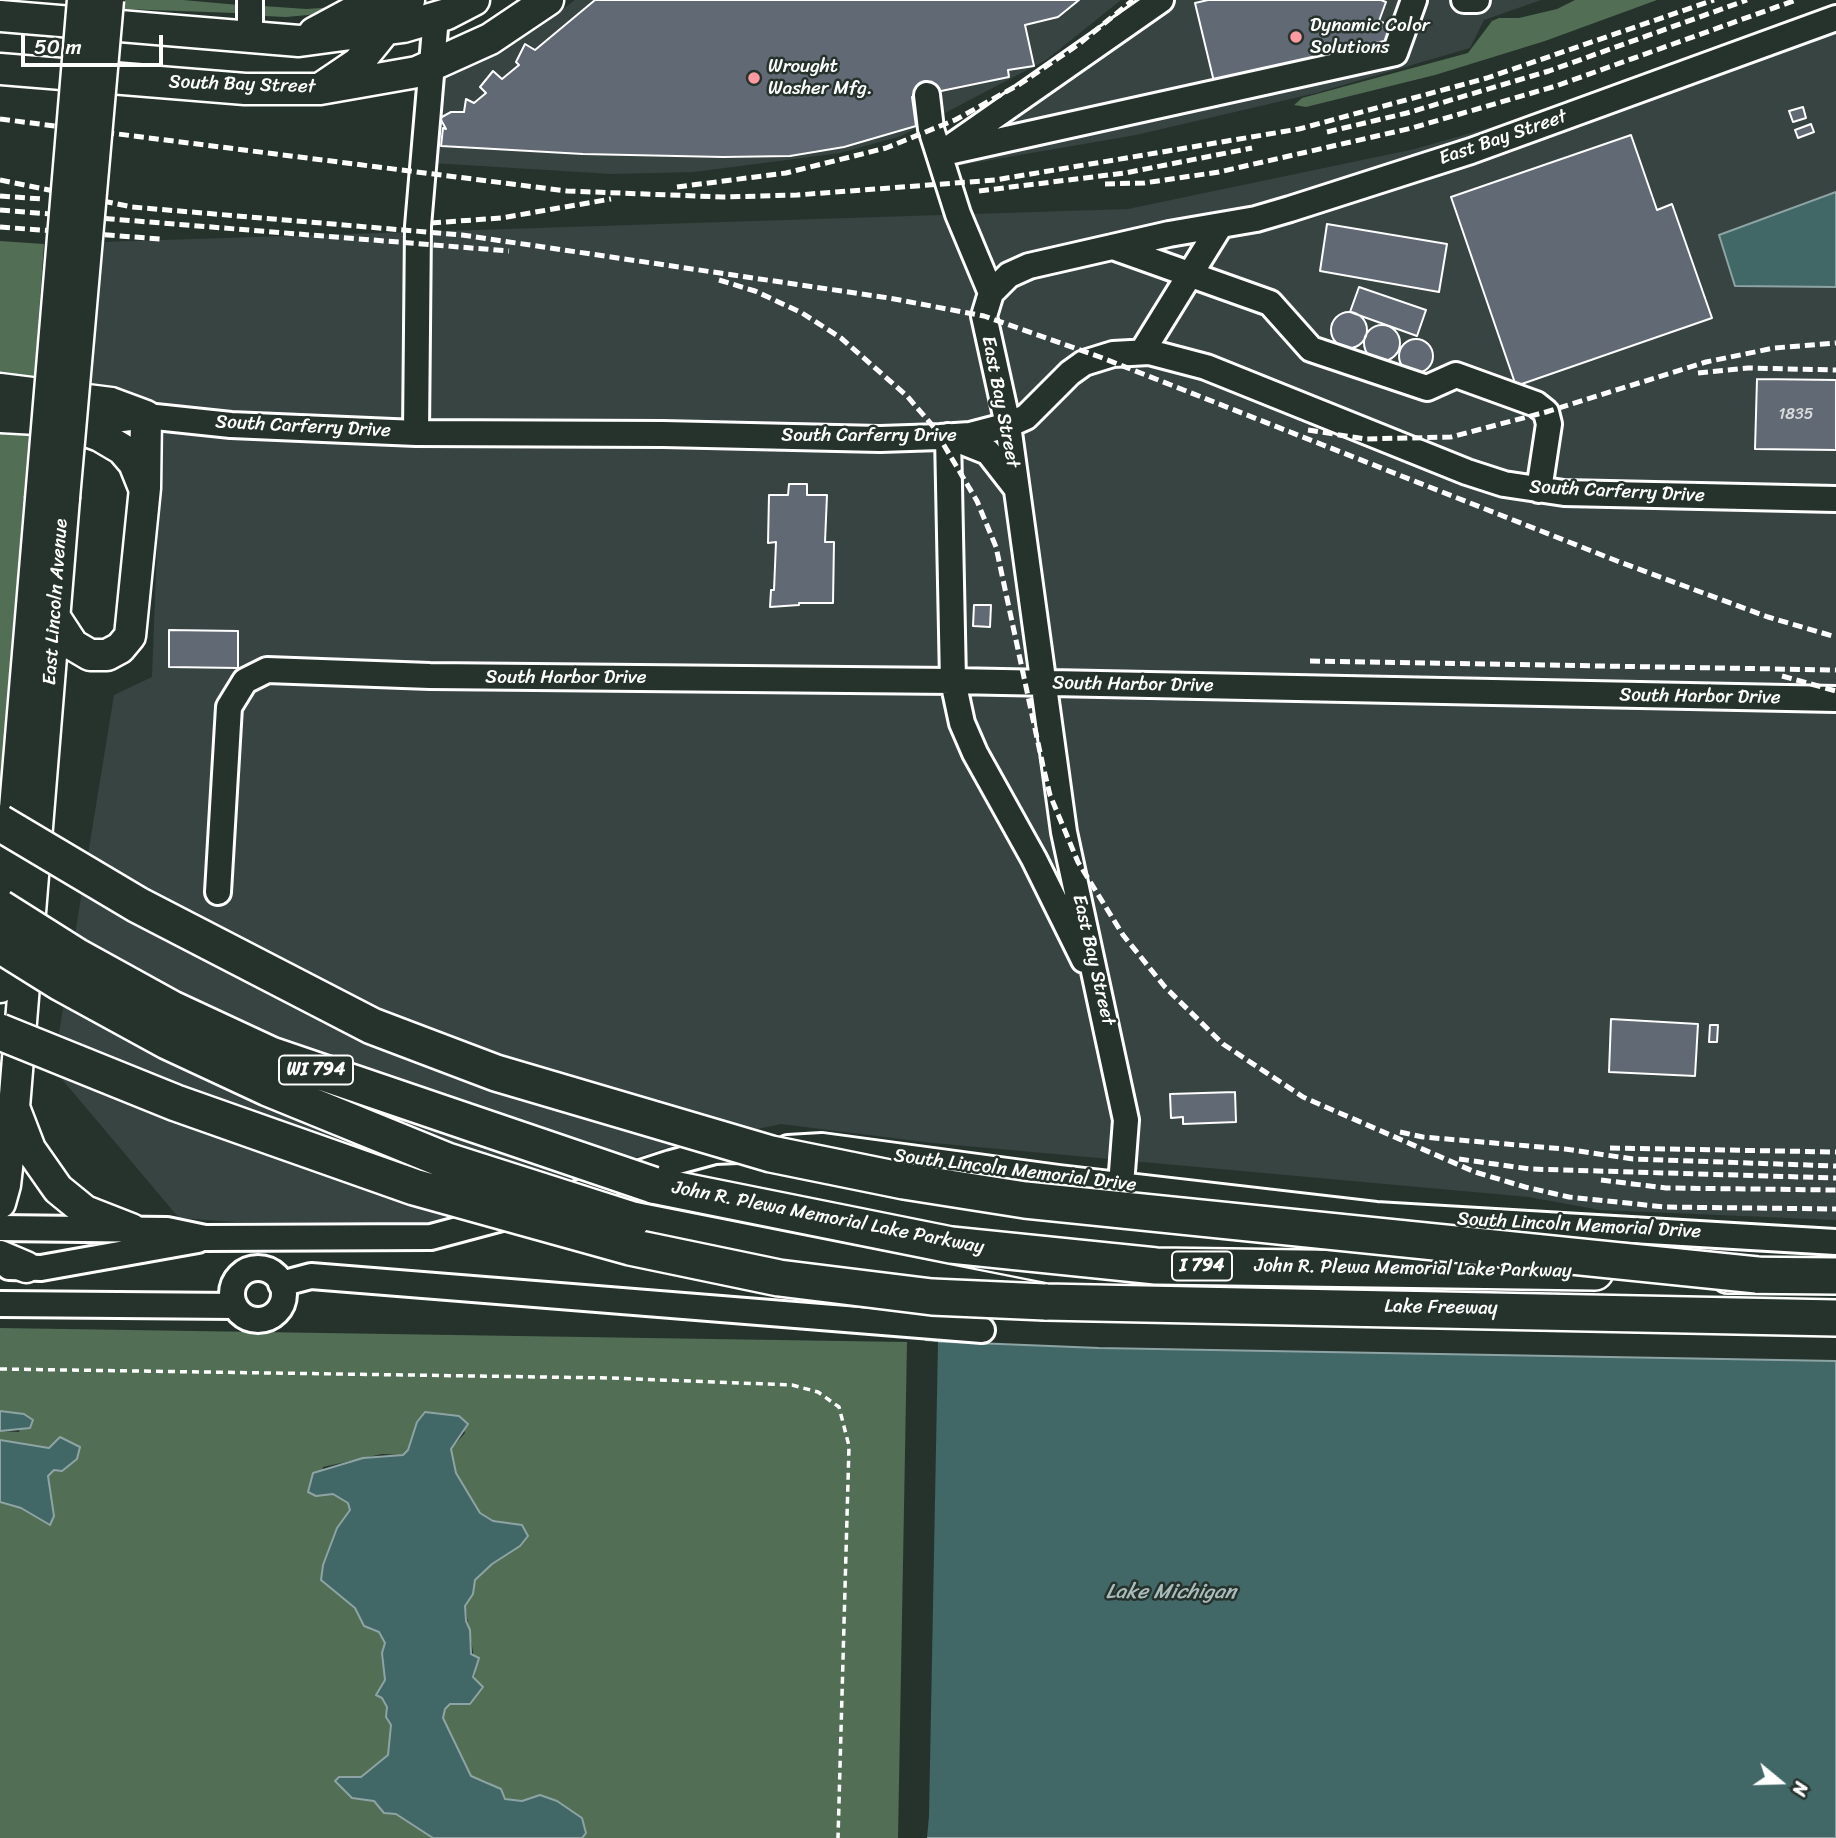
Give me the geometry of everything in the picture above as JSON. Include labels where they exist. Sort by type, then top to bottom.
[{"type":"highway","points":[[0,823],[138,905],[372,1026],[496,1073],[771,1154],[904,1181],[1025,1200],[1757,1275]]},
{"type":"highway","name":"John R. Plewa Memorial Lake Parkway","points":[[0,908],[76,956],[172,1009],[271,1055],[653,1185],[951,1245],[1156,1266],[1757,1275]]},
{"type":"highway","name":"John R. Plewa Memorial Lake Parkway","points":[[0,945],[61,983],[167,1041],[268,1088],[447,1161],[632,1220],[1045,1302]]},
{"type":"highway","points":[[0,1032],[176,1103],[414,1187],[630,1247],[779,1278],[932,1297],[1045,1302]]},
{"type":"highway","name":"I 794","points":[[1757,1275],[1836,1276]]},
{"type":"highway","name":"Lake Freeway","points":[[1045,1302],[1836,1318]]},
{"type":"main road","name":"East Lincoln Avenue","points":[[0,1203],[5,1185],[14,1107],[56,619],[52,499],[83,0]]},
{"type":"main road","name":"East Lincoln Avenue","points":[[0,988],[108,0]]},
{"type":"main road","points":[[299,41],[375,0]]},
{"type":"main road","points":[[320,89],[358,62],[388,30],[409,0]]},
{"type":"main road","points":[[0,16],[299,41],[388,30],[436,17],[474,0]]},
{"type":"main road","name":"South Bay Street","points":[[0,69],[244,89],[320,89],[365,83],[431,66],[490,39],[548,0]]},
{"type":"main road","name":"South Carferry Drive","points":[[0,389],[111,403],[146,415]]},
{"type":"main road","points":[[56,619],[73,645],[90,655],[107,654],[120,648],[130,636],[145,488],[146,415]]},
{"type":"main road","name":"South Carferry Drive","points":[[0,417],[56,420]]},
{"type":"main road","points":[[56,420],[100,436],[121,449],[134,463],[145,488]]},
{"type":"main road","points":[[14,1107],[30,1149],[58,1188],[85,1211],[131,1229]]},
{"type":"street","points":[[250,0],[250,37]]},
{"type":"street","points":[[939,154],[1161,0]]},
{"type":"street","points":[[939,154],[1395,53],[1414,0]]},
{"type":"street","points":[[1464,0],[1477,0]]},
{"type":"street","points":[[416,433],[418,226],[436,17]]},
{"type":"street","name":"East Bay Street","points":[[1121,1185],[1126,1120],[1103,999],[1064,832],[1041,683],[1008,425],[984,316],[991,293],[1009,275],[1029,266],[1290,209],[1471,151],[1836,18]]},
{"type":"street","points":[[926,95],[939,154],[958,214],[991,293]]},
{"type":"street","points":[[1142,352],[1220,226]]},
{"type":"street","points":[[1112,247],[1270,303],[1311,349],[1427,387],[1456,374],[1536,404],[1546,412],[1549,424],[1539,490]]},
{"type":"street","name":"South Carferry Drive","points":[[56,420],[106,421],[146,415],[230,425],[416,433],[663,434],[880,439],[970,435],[1008,425],[1026,417],[1070,373],[1084,363],[1112,354],[1142,352],[1164,354],[1206,367],[1467,472],[1504,484],[1539,490],[1836,499]]},
{"type":"street","points":[[1016,488],[988,452],[948,436],[953,681],[962,723],[975,753],[1034,859],[1103,999]]},
{"type":"street","name":"South Harbor Drive","points":[[218,892],[229,707],[245,681],[267,670],[430,676],[953,681],[1836,699]]},
{"type":"street","name":"South Lincoln Memorial Drive","points":[[0,1228],[167,1230],[205,1238],[432,1237],[479,1227],[715,1151],[822,1146],[1376,1215],[1836,1242]]},
{"type":"street","name":"South Lincoln Memorial Drive","points":[[9,1263],[168,1247],[205,1238]]},
{"type":"street","points":[[261,1268],[264,1238]]},
{"type":"street","points":[[261,1268],[270,1271],[281,1284],[284,1292],[279,1309],[265,1319],[248,1318],[235,1306],[232,1290],[239,1276],[246,1271],[261,1268]]},
{"type":"street","points":[[281,1284],[311,1276],[982,1330]]},
{"type":"street","points":[[0,1304],[235,1306]]},
{"type":"path","points":[[0,1369],[611,1378],[792,1385],[818,1392],[839,1407],[849,1446],[838,1838]]},
{"type":"shaded area","name":"Wrought Washer Mfg.","points":[[575,0],[1121,0],[1046,60],[901,136],[840,153],[694,172],[612,174],[432,163],[439,77],[477,61],[535,30]]},
{"type":"shaded area","points":[[1147,0],[1541,0],[1484,20],[1470,48],[1316,93],[1136,135],[944,168]]},
{"type":"shaded area","points":[[1836,28],[1836,192],[1736,286],[1836,287],[1836,1220],[1600,1210],[1529,1197],[933,1143],[781,1124],[665,1148],[440,1222],[236,1222],[179,1218],[61,1078],[58,1039],[114,695],[152,677],[161,444],[168,404],[90,388],[102,242],[1128,209],[1415,149]]},
{"type":"green space","points":[[125,0],[183,0],[239,5],[235,13],[124,9]]},
{"type":"green space","points":[[1575,0],[1657,0],[1545,41],[1435,75],[1306,107],[1294,105],[1302,98],[1468,53],[1492,21],[1557,9]]},
{"type":"green space","points":[[263,6],[306,9],[337,7],[319,14],[286,17],[265,16]]},
{"type":"green space","points":[[0,241],[44,244],[34,383],[0,377]]},
{"type":"green space","points":[[0,430],[29,432],[0,785]]},
{"type":"green space","points":[[0,1328],[907,1342],[898,1838],[582,1838],[582,1818],[557,1801],[540,1795],[522,1801],[505,1799],[488,1782],[471,1776],[442,1718],[450,1704],[470,1704],[476,1669],[465,1606],[473,1594],[475,1580],[492,1564],[520,1546],[509,1523],[493,1521],[480,1513],[456,1473],[451,1449],[465,1433],[459,1416],[425,1412],[417,1422],[408,1450],[402,1455],[382,1454],[323,1467],[316,1496],[333,1494],[348,1503],[350,1510],[337,1528],[323,1565],[321,1580],[355,1608],[371,1630],[379,1632],[386,1643],[382,1653],[385,1681],[376,1695],[382,1698],[387,1707],[386,1717],[391,1725],[388,1756],[361,1777],[339,1777],[353,1798],[374,1801],[384,1813],[396,1814],[433,1838],[0,1838],[0,1502],[21,1508],[50,1525],[54,1516],[48,1476],[54,1470],[62,1471],[77,1459],[49,1448],[0,1440],[0,1431],[19,1432],[24,1414],[0,1411]]},
{"type":"water","points":[[1836,192],[1836,287],[1735,286],[1719,235]]},
{"type":"water","name":"Lake Michigan","points":[[926,1341],[1099,1348],[1836,1361],[1836,1838],[915,1838]]},
{"type":"water","points":[[0,1411],[24,1414],[33,1420],[30,1428],[0,1431]]},
{"type":"water","points":[[425,1412],[459,1416],[468,1424],[451,1449],[456,1473],[480,1513],[493,1521],[522,1525],[528,1536],[520,1546],[492,1564],[475,1580],[473,1594],[465,1606],[466,1621],[470,1630],[471,1654],[479,1658],[473,1677],[483,1687],[470,1704],[450,1704],[445,1709],[443,1718],[471,1776],[501,1789],[505,1799],[522,1801],[540,1795],[557,1801],[582,1818],[586,1833],[582,1838],[433,1838],[396,1814],[384,1813],[374,1801],[352,1798],[335,1781],[339,1777],[361,1777],[388,1755],[391,1725],[386,1717],[387,1707],[382,1698],[376,1695],[385,1680],[382,1653],[385,1643],[379,1632],[364,1626],[355,1608],[321,1580],[323,1565],[337,1528],[350,1510],[348,1503],[333,1494],[316,1496],[308,1492],[313,1473],[363,1458],[403,1455],[408,1450],[417,1422]]},
{"type":"water","points":[[60,1437],[80,1447],[77,1459],[62,1471],[54,1470],[48,1476],[54,1516],[50,1525],[21,1508],[0,1502],[0,1440],[49,1448]]},
{"type":"pier","points":[[922,1342],[938,1342],[929,1816],[927,1838],[912,1838]]},
{"type":"building","name":"Wrought Washer Mfg.","points":[[595,0],[1079,0],[1058,17],[1025,25],[1034,66],[1008,70],[1009,77],[912,97],[916,126],[844,147],[790,156],[723,157],[583,154],[441,146],[443,128],[446,129],[440,118],[451,112],[464,112],[466,99],[474,103],[486,93],[480,87],[493,71],[502,79],[519,65],[516,62],[525,44],[535,50]]},
{"type":"building","name":"Dynamic Color Solutions","points":[[1208,0],[1381,0],[1386,2],[1379,21],[1392,26],[1384,47],[1216,90],[1195,3]]},
{"type":"building","points":[[1803,107],[1806,118],[1793,122],[1789,111]]},
{"type":"building","points":[[1811,124],[1814,132],[1798,138],[1795,130]]},
{"type":"building","points":[[1631,135],[1657,210],[1672,204],[1712,318],[1516,386],[1451,197]]},
{"type":"building","points":[[1327,224],[1447,244],[1439,292],[1320,271]]},
{"type":"building","points":[[1359,287],[1426,310],[1417,336],[1350,312]]},
{"type":"building","points":[[1349,312],[1362,317],[1367,330],[1362,343],[1349,348],[1336,343],[1331,330],[1336,317]]},
{"type":"building","points":[[1382,325],[1395,330],[1400,343],[1395,356],[1382,361],[1369,356],[1364,343],[1369,330]]},
{"type":"building","points":[[1416,339],[1428,344],[1433,356],[1428,368],[1416,373],[1404,368],[1399,356],[1404,344]]},
{"type":"building","points":[[1757,379],[1836,380],[1836,450],[1755,449]]},
{"type":"building","points":[[789,484],[807,484],[807,495],[827,495],[825,542],[834,542],[833,603],[799,603],[770,607],[771,590],[774,590],[776,542],[768,543],[769,495],[788,495]]},
{"type":"building","points":[[974,605],[991,605],[990,627],[973,626]]},
{"type":"building","points":[[169,630],[238,631],[238,668],[169,667]]},
{"type":"building","points":[[1611,1019],[1698,1024],[1695,1076],[1609,1072]]},
{"type":"building","points":[[1710,1025],[1718,1025],[1717,1042],[1709,1042]]},
{"type":"building","points":[[1235,1092],[1236,1122],[1183,1124],[1183,1117],[1171,1118],[1170,1094]]},
{"type":"railway","points":[[677,187],[786,173],[886,148],[955,120],[1020,84],[1079,44],[1133,0]]},
{"type":"railway","points":[[0,119],[567,191],[723,197],[797,195],[995,180],[1299,129],[1487,78],[1714,0]]},
{"type":"railway","points":[[1327,132],[1407,113],[1549,71],[1747,0]]},
{"type":"railway","points":[[1105,184],[1144,183],[1219,172],[1412,128],[1556,86],[1796,0]]},
{"type":"railway","points":[[979,191],[1125,173],[1252,148]]},
{"type":"railway","points":[[0,180],[132,207],[462,235],[889,298],[984,316],[1100,357],[1617,561],[1768,617],[1836,637]]},
{"type":"railway","points":[[0,196],[42,199]]},
{"type":"railway","points":[[431,223],[501,218],[611,199]]},
{"type":"railway","points":[[0,210],[509,251]]},
{"type":"railway","points":[[0,227],[160,239]]},
{"type":"railway","points":[[719,280],[755,291],[802,313],[841,338],[907,396],[932,425],[977,501],[996,547],[1050,795],[1078,862],[1123,935],[1165,987],[1223,1044],[1303,1097],[1475,1172],[1525,1187],[1569,1197],[1665,1207],[1836,1209]]},
{"type":"railway","points":[[1308,430],[1365,439],[1451,437],[1546,412],[1706,362],[1774,348],[1836,343]]},
{"type":"railway","points":[[1698,373],[1748,368],[1836,370]]},
{"type":"railway","points":[[1310,661],[1836,670]]},
{"type":"railway","points":[[1782,676],[1836,691]]},
{"type":"railway","points":[[1400,1132],[1423,1137],[1565,1149],[1633,1159],[1836,1166]]},
{"type":"railway","points":[[1610,1148],[1836,1152]]},
{"type":"railway","points":[[1459,1159],[1530,1169],[1836,1178]]},
{"type":"railway","points":[[1601,1180],[1666,1188],[1836,1190]]},
{"type":"place","name":"Dynamic Color Solutions","points":[[1296,37]]},
{"type":"place","name":"Wrought Washer Mfg.","points":[[754,78]]}]
